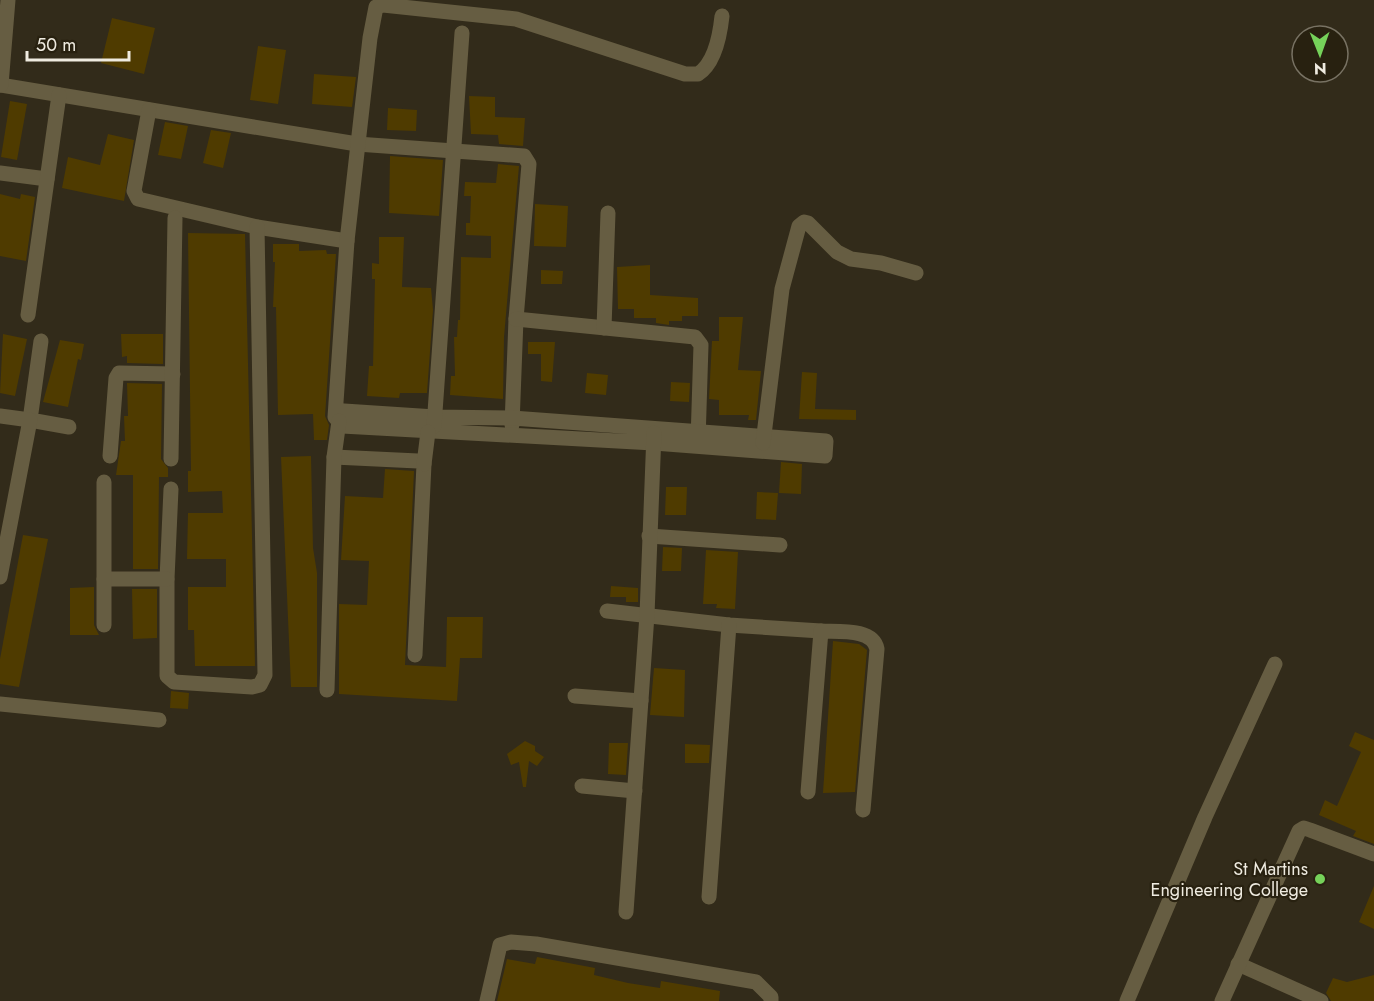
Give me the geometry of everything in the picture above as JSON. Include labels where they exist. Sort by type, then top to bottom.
[{"type":"street","points":[[8,0],[0,85],[357,144],[519,154],[528,160],[516,319],[511,435]]},
{"type":"street","points":[[327,690],[334,457],[338,421],[347,241],[357,144],[376,7],[383,5],[516,19],[686,74],[698,74],[708,63],[720,34],[722,16]]},
{"type":"street","points":[[415,655],[424,464],[432,427],[462,33]]},
{"type":"street","points":[[28,315],[58,95]]},
{"type":"street","points":[[149,110],[135,196],[176,212],[347,241]]},
{"type":"street","points":[[0,173],[47,179]]},
{"type":"street","points":[[171,459],[176,212]]},
{"type":"street","points":[[604,328],[608,213]]},
{"type":"street","points":[[762,452],[787,262],[799,226],[804,222],[808,223],[837,252],[851,259],[881,263],[916,273]]},
{"type":"street","points":[[171,489],[166,676],[174,682],[252,687],[260,685],[265,675],[257,226]]},
{"type":"street","points":[[516,319],[691,336],[699,340],[698,440]]},
{"type":"street","points":[[0,577],[30,420],[41,341]]},
{"type":"street","points":[[110,456],[116,378],[119,373],[173,374]]},
{"type":"street","points":[[0,416],[69,427]]},
{"type":"street","points":[[432,427],[512,418],[698,440],[762,452],[823,457],[826,454],[826,441],[764,435],[698,440]]},
{"type":"street","points":[[338,421],[511,435],[654,436]]},
{"type":"street","points":[[626,912],[647,615],[654,436]]},
{"type":"street","points":[[334,457],[418,461],[424,464]]},
{"type":"street","points":[[104,482],[104,625]]},
{"type":"street","points":[[649,536],[780,545]]},
{"type":"street","points":[[104,579],[167,579]]},
{"type":"street","points":[[607,611],[729,625],[861,634],[876,644],[863,810]]},
{"type":"street","points":[[709,897],[729,625]]},
{"type":"street","points":[[808,792],[821,631]]},
{"type":"street","points":[[1127,1001],[1205,817],[1275,664]]},
{"type":"street","points":[[575,696],[641,701]]},
{"type":"street","points":[[0,704],[159,720]]},
{"type":"street","points":[[582,786],[635,791]]},
{"type":"street","points":[[1222,1001],[1299,831],[1304,828],[1374,854]]},
{"type":"street","points":[[487,1001],[500,945],[511,942],[536,944],[756,982],[771,997],[771,1001]]},
{"type":"street","points":[[1238,964],[1321,1001]]},
{"type":"building","points":[[112,18],[155,28],[144,74],[101,63]]},
{"type":"building","points":[[258,46],[286,50],[278,104],[250,100]]},
{"type":"building","points":[[314,74],[356,77],[352,107],[312,104]]},
{"type":"building","points":[[469,96],[495,97],[495,117],[525,118],[523,146],[499,144],[498,135],[471,134]]},
{"type":"building","points":[[10,101],[27,104],[17,160],[1,157]]},
{"type":"building","points":[[388,108],[417,110],[416,131],[387,130]]},
{"type":"building","points":[[165,122],[188,126],[181,159],[158,155]]},
{"type":"building","points":[[211,130],[231,133],[223,168],[203,163]]},
{"type":"building","points":[[108,134],[134,140],[124,201],[62,188],[68,157],[100,165]]},
{"type":"building","points":[[390,156],[443,160],[439,216],[389,213]]},
{"type":"building","points":[[498,164],[519,166],[504,337],[503,399],[450,395],[451,376],[455,376],[454,337],[457,337],[458,320],[460,320],[461,257],[491,258],[491,236],[466,235],[466,223],[470,223],[471,196],[464,196],[465,182],[496,183]]},
{"type":"building","points":[[0,194],[20,199],[21,194],[35,197],[26,261],[0,256]]},
{"type":"building","points":[[535,204],[568,206],[566,247],[534,246]]},
{"type":"building","points":[[188,233],[245,234],[255,666],[195,666],[194,630],[188,630],[188,587],[226,587],[226,559],[187,559],[188,513],[223,513],[222,491],[188,492],[188,471],[191,471]]},
{"type":"building","points":[[379,237],[404,237],[402,287],[431,288],[433,310],[427,393],[400,393],[399,398],[367,396],[369,366],[373,366],[375,279],[372,279],[372,263],[379,264]]},
{"type":"building","points":[[273,244],[299,244],[299,251],[326,250],[327,254],[336,254],[325,416],[329,425],[327,440],[314,440],[313,414],[278,415],[276,307],[273,307],[275,262],[273,262]]},
{"type":"building","points":[[650,265],[650,295],[698,298],[698,316],[682,316],[682,321],[669,321],[669,325],[656,323],[656,318],[634,318],[634,309],[618,309],[617,267]]},
{"type":"building","points":[[541,270],[563,271],[562,284],[541,284]]},
{"type":"building","points":[[719,317],[743,317],[738,370],[761,371],[756,420],[748,420],[749,415],[719,415],[719,400],[709,399],[712,341],[719,341]]},
{"type":"building","points":[[3,334],[27,339],[15,396],[0,393]]},
{"type":"building","points":[[121,334],[163,334],[163,364],[127,363],[127,356],[122,357]]},
{"type":"building","points":[[60,340],[84,344],[81,360],[78,359],[68,407],[43,402]]},
{"type":"building","points":[[528,342],[555,342],[552,382],[541,381],[541,354],[528,354]]},
{"type":"building","points":[[802,372],[817,373],[815,409],[856,410],[856,420],[799,419]]},
{"type":"building","points":[[587,373],[608,375],[606,395],[585,393]]},
{"type":"building","points":[[671,382],[690,383],[689,402],[670,401]]},
{"type":"building","points":[[127,383],[162,384],[161,459],[168,468],[168,477],[159,477],[158,569],[133,569],[133,475],[116,475],[121,441],[125,441],[124,416],[128,416]]},
{"type":"building","points":[[311,456],[313,548],[317,573],[317,687],[291,687],[281,457]]},
{"type":"building","points":[[781,462],[802,464],[801,494],[779,493]]},
{"type":"building","points":[[385,469],[414,471],[405,665],[446,667],[447,617],[483,617],[482,658],[460,658],[457,701],[339,694],[339,604],[367,605],[369,561],[341,560],[345,496],[383,498]]},
{"type":"building","points":[[666,487],[687,487],[686,515],[665,515]]},
{"type":"building","points":[[757,492],[778,493],[776,520],[756,519]]},
{"type":"building","points":[[23,535],[48,539],[19,687],[0,684],[0,659]]},
{"type":"building","points":[[663,547],[682,548],[681,571],[662,571]]},
{"type":"building","points":[[706,550],[738,552],[735,609],[716,608],[717,604],[703,604]]},
{"type":"building","points":[[611,586],[638,588],[638,602],[626,602],[626,597],[610,597]]},
{"type":"building","points":[[94,587],[94,625],[99,635],[70,635],[70,588]]},
{"type":"building","points":[[132,589],[157,589],[157,638],[133,639]]},
{"type":"building","points":[[833,641],[859,644],[867,650],[855,792],[823,793]]},
{"type":"building","points":[[654,668],[685,670],[684,717],[650,715]]},
{"type":"building","points":[[171,691],[189,693],[188,709],[170,708]]},
{"type":"building","points":[[1355,732],[1374,740],[1374,844],[1353,836],[1356,831],[1319,815],[1325,800],[1337,806],[1361,752],[1349,746]]},
{"type":"building","points":[[525,741],[535,746],[535,751],[544,757],[537,766],[529,761],[526,787],[523,787],[519,762],[511,765],[507,754]]},
{"type":"building","points":[[609,743],[628,743],[626,775],[608,774]]},
{"type":"building","points":[[685,744],[710,745],[709,763],[685,763]]},
{"type":"building","points":[[1374,886],[1374,929],[1359,922]]},
{"type":"building","points":[[537,957],[595,968],[594,975],[628,983],[660,988],[661,981],[720,991],[719,1001],[497,1001],[507,959],[535,964]]},
{"type":"building","points":[[1374,975],[1374,1001],[1331,1001],[1326,993],[1333,978],[1347,982]]},
{"type":"place","name":"St Martins Engineering College","points":[[1320,879]]}]
